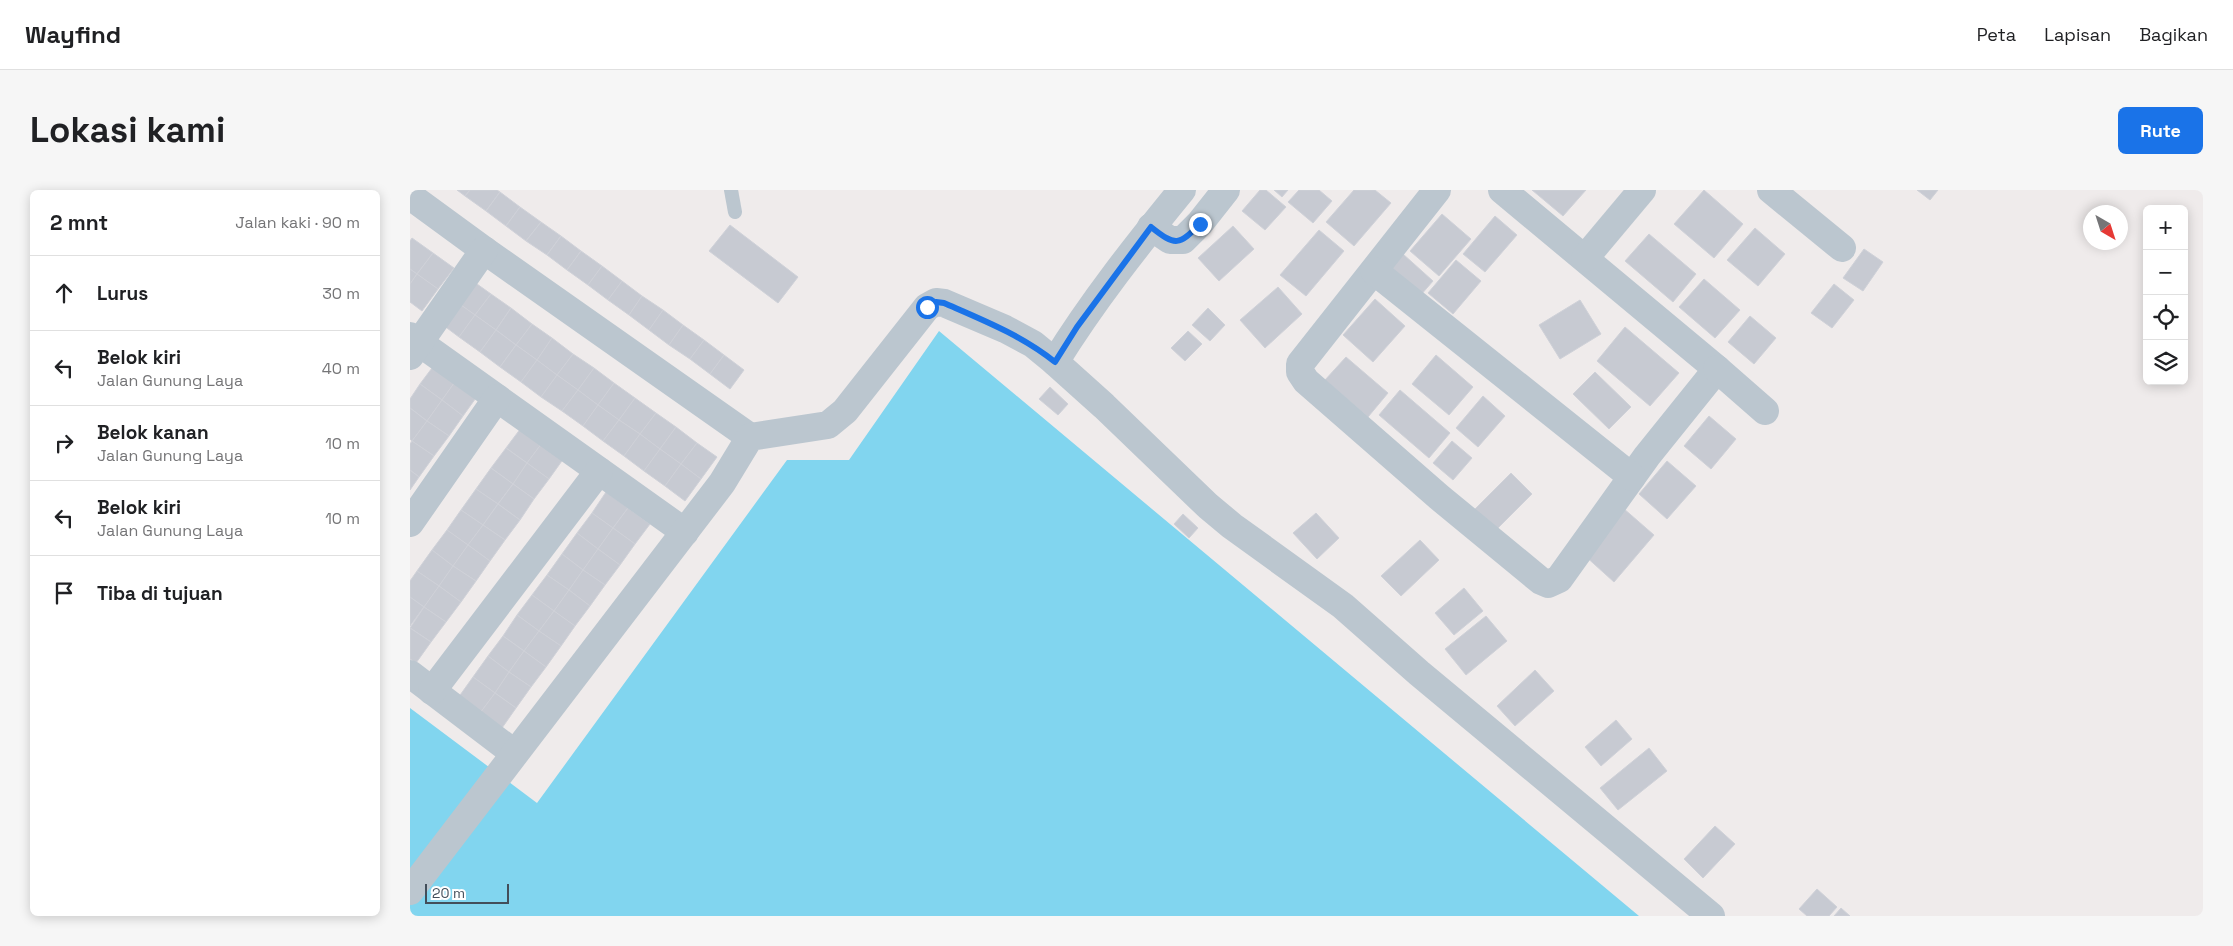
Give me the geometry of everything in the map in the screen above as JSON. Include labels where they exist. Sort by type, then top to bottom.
[{"type":"street","points":[[1055,362],[1077,327],[1160,233],[1182,190]]},
{"type":"street","points":[[1160,233],[1184,240],[1200,224],[1226,190]]},
{"type":"street","points":[[1437,190],[1300,364],[1300,372],[1306,381],[1439,497],[1541,581],[1548,584],[1558,579],[1632,477],[1717,369]]},
{"type":"street","points":[[1502,190],[1765,411]]},
{"type":"street","points":[[1585,258],[1642,190]]},
{"type":"street","points":[[1772,190],[1842,248]]},
{"type":"street","points":[[410,196],[750,437],[828,426],[845,411],[927,307],[936,302],[944,303],[1005,329],[1033,344],[1104,406],[1208,506],[1232,526],[1260,544],[1343,606],[1419,673],[1648,866],[1711,916]]},
{"type":"street","points":[[484,250],[413,345],[497,398],[685,532]]},
{"type":"street","points":[[1374,271],[1632,477]]},
{"type":"street","points":[[410,523],[497,398]]},
{"type":"street","points":[[410,891],[722,483],[750,437]]},
{"type":"street","points":[[432,691],[599,471]]},
{"type":"street","points":[[410,674],[514,753]]},
{"type":"lane","points":[[731,190],[735,212]]},
{"type":"water","points":[[939,331],[1639,916],[410,916],[410,708],[537,803],[787,460],[849,460]]},
{"type":"building","points":[[457,190],[470,190],[465,196]]},
{"type":"building","points":[[470,190],[497,190],[500,192],[486,211],[465,196]]},
{"type":"building","points":[[1260,190],[1266,190],[1286,207],[1265,230],[1242,211]]},
{"type":"building","points":[[1274,190],[1288,190],[1282,197]]},
{"type":"building","points":[[1299,190],[1319,190],[1332,201],[1313,223],[1288,202]]},
{"type":"building","points":[[1354,190],[1375,190],[1391,203],[1354,246],[1326,222]]},
{"type":"building","points":[[1532,190],[1586,190],[1563,216]]},
{"type":"building","points":[[1704,190],[1743,224],[1714,258],[1674,224]]},
{"type":"building","points":[[1917,190],[1938,190],[1930,200]]},
{"type":"building","points":[[500,192],[520,207],[506,226],[486,211]]},
{"type":"building","points":[[520,207],[541,222],[526,241],[506,226]]},
{"type":"building","points":[[1442,214],[1471,239],[1439,276],[1410,251]]},
{"type":"building","points":[[1495,216],[1517,235],[1485,272],[1463,254]]},
{"type":"building","points":[[541,222],[561,236],[547,255],[526,241]]},
{"type":"building","points":[[730,225],[798,277],[778,303],[709,251]]},
{"type":"building","points":[[1233,226],[1254,249],[1219,281],[1198,258]]},
{"type":"building","points":[[1755,228],[1785,254],[1758,286],[1727,260]]},
{"type":"building","points":[[1319,230],[1344,251],[1306,296],[1280,275]]},
{"type":"building","points":[[1649,234],[1696,274],[1673,302],[1625,261]]},
{"type":"building","points":[[561,236],[581,251],[567,270],[547,255]]},
{"type":"building","points":[[412,238],[433,253],[417,274],[410,269],[410,241]]},
{"type":"building","points":[[1864,249],[1883,262],[1863,291],[1843,278]]},
{"type":"building","points":[[581,251],[602,266],[588,285],[567,270]]},
{"type":"building","points":[[433,253],[454,268],[438,289],[417,274]]},
{"type":"building","points":[[1403,254],[1433,281],[1420,296],[1389,270]]},
{"type":"building","points":[[1456,260],[1481,281],[1453,314],[1428,293]]},
{"type":"building","points":[[602,266],[622,281],[608,300],[588,285]]},
{"type":"building","points":[[410,269],[417,274],[410,284]]},
{"type":"building","points":[[417,274],[438,289],[422,311],[410,302],[410,284]]},
{"type":"building","points":[[470,279],[491,294],[475,315],[454,300]]},
{"type":"building","points":[[1704,279],[1740,310],[1715,338],[1679,307]]},
{"type":"building","points":[[622,281],[642,296],[629,315],[608,300]]},
{"type":"building","points":[[1834,284],[1854,300],[1832,328],[1811,313]]},
{"type":"building","points":[[1278,287],[1302,314],[1265,348],[1240,320]]},
{"type":"building","points":[[491,294],[511,308],[496,330],[475,315]]},
{"type":"building","points":[[642,296],[663,310],[649,330],[629,315]]},
{"type":"building","points":[[1375,299],[1405,326],[1373,362],[1343,335]]},
{"type":"building","points":[[454,300],[475,315],[459,337],[439,322]]},
{"type":"building","points":[[1580,300],[1601,334],[1560,359],[1539,325]]},
{"type":"building","points":[[511,308],[532,324],[516,345],[496,330]]},
{"type":"building","points":[[1208,308],[1225,325],[1210,341],[1192,325]]},
{"type":"building","points":[[663,310],[683,325],[669,345],[649,330]]},
{"type":"building","points":[[475,315],[496,330],[480,352],[459,337]]},
{"type":"building","points":[[1750,316],[1776,338],[1754,364],[1728,342]]},
{"type":"building","points":[[532,324],[552,338],[537,360],[516,345]]},
{"type":"building","points":[[683,325],[704,340],[690,359],[669,345]]},
{"type":"building","points":[[1625,327],[1679,373],[1650,406],[1597,361]]},
{"type":"building","points":[[496,330],[516,345],[500,367],[480,352]]},
{"type":"building","points":[[1188,331],[1202,344],[1185,361],[1171,348]]},
{"type":"building","points":[[552,338],[573,354],[557,375],[537,360]]},
{"type":"building","points":[[704,340],[724,355],[710,374],[690,359]]},
{"type":"building","points":[[516,345],[537,360],[521,382],[500,367]]},
{"type":"building","points":[[573,354],[594,368],[578,390],[557,375]]},
{"type":"building","points":[[724,355],[744,370],[730,389],[710,374]]},
{"type":"building","points":[[1436,355],[1473,387],[1449,415],[1412,384]]},
{"type":"building","points":[[1346,357],[1388,393],[1368,417],[1325,380]]},
{"type":"building","points":[[537,360],[557,375],[541,397],[521,382]]},
{"type":"building","points":[[435,364],[457,379],[442,400],[420,384]]},
{"type":"building","points":[[594,368],[614,383],[598,405],[578,390]]},
{"type":"building","points":[[1595,372],[1631,407],[1609,429],[1573,394]]},
{"type":"building","points":[[557,375],[578,390],[562,411],[541,397]]},
{"type":"building","points":[[457,379],[478,395],[463,416],[442,400]]},
{"type":"building","points":[[614,383],[635,398],[619,420],[598,405]]},
{"type":"building","points":[[420,384],[442,400],[427,421],[410,408],[410,399]]},
{"type":"building","points":[[1050,387],[1068,404],[1058,415],[1039,399]]},
{"type":"building","points":[[578,390],[598,405],[583,426],[562,411]]},
{"type":"building","points":[[1400,390],[1450,433],[1429,458],[1379,415]]},
{"type":"building","points":[[1483,396],[1505,416],[1478,447],[1456,428]]},
{"type":"building","points":[[635,398],[656,413],[640,434],[619,420]]},
{"type":"building","points":[[442,400],[463,416],[449,436],[427,421]]},
{"type":"building","points":[[598,405],[619,420],[603,441],[583,426]]},
{"type":"building","points":[[410,408],[427,421],[412,441],[410,439]]},
{"type":"building","points":[[656,413],[676,427],[660,449],[640,434]]},
{"type":"building","points":[[1709,416],[1736,439],[1711,469],[1684,446]]},
{"type":"building","points":[[619,420],[640,434],[624,456],[603,441]]},
{"type":"building","points":[[427,421],[449,436],[434,456],[412,441]]},
{"type":"building","points":[[676,427],[697,443],[681,464],[660,449]]},
{"type":"building","points":[[521,428],[542,443],[527,463],[506,448]]},
{"type":"building","points":[[640,434],[660,449],[644,471],[624,456]]},
{"type":"building","points":[[412,441],[434,456],[419,477],[410,470],[410,444]]},
{"type":"building","points":[[1452,441],[1472,458],[1453,480],[1433,463]]},
{"type":"building","points":[[542,443],[564,458],[549,479],[527,463]]},
{"type":"building","points":[[697,443],[717,457],[701,479],[681,464]]},
{"type":"building","points":[[506,448],[527,463],[513,484],[491,468]]},
{"type":"building","points":[[660,449],[681,464],[665,486],[644,471]]},
{"type":"building","points":[[1667,461],[1696,486],[1667,519],[1639,494]]},
{"type":"building","points":[[527,463],[549,479],[534,499],[513,484]]},
{"type":"building","points":[[681,464],[701,479],[685,501],[665,486]]},
{"type":"building","points":[[491,468],[513,484],[498,504],[476,489]]},
{"type":"building","points":[[410,470],[419,477],[410,490]]},
{"type":"building","points":[[1511,473],[1532,494],[1493,533],[1472,512]]},
{"type":"building","points":[[513,484],[534,499],[520,520],[498,504]]},
{"type":"building","points":[[476,489],[498,504],[483,525],[461,510]]},
{"type":"building","points":[[606,492],[628,508],[613,528],[592,513]]},
{"type":"building","points":[[498,504],[520,520],[505,540],[483,525]]},
{"type":"building","points":[[628,508],[650,524],[635,544],[613,528]]},
{"type":"building","points":[[1623,508],[1654,535],[1614,582],[1583,554]]},
{"type":"building","points":[[461,510],[483,525],[468,545],[447,530]]},
{"type":"building","points":[[592,513],[613,528],[598,549],[577,533]]},
{"type":"building","points":[[1316,513],[1339,538],[1317,559],[1293,533]]},
{"type":"building","points":[[1183,514],[1198,528],[1189,538],[1174,524]]},
{"type":"building","points":[[483,525],[505,540],[490,561],[468,545]]},
{"type":"building","points":[[613,528],[635,544],[620,565],[598,549]]},
{"type":"building","points":[[447,530],[468,545],[453,566],[432,550]]},
{"type":"building","points":[[577,533],[598,549],[583,570],[562,554]]},
{"type":"building","points":[[1420,540],[1439,560],[1401,596],[1381,576]]},
{"type":"building","points":[[468,545],[490,561],[476,581],[453,566]]},
{"type":"building","points":[[598,549],[620,565],[605,585],[583,570]]},
{"type":"building","points":[[432,550],[453,566],[439,586],[417,571]]},
{"type":"building","points":[[562,554],[583,570],[569,590],[547,575]]},
{"type":"building","points":[[453,566],[476,581],[461,602],[439,586]]},
{"type":"building","points":[[583,570],[605,585],[590,606],[569,590]]},
{"type":"building","points":[[417,571],[439,586],[424,607],[410,597],[410,581]]},
{"type":"building","points":[[547,575],[569,590],[554,611],[532,595]]},
{"type":"building","points":[[439,586],[461,602],[446,622],[424,607]]},
{"type":"building","points":[[1464,588],[1483,611],[1454,635],[1435,613]]},
{"type":"building","points":[[569,590],[590,606],[575,626],[554,611]]},
{"type":"building","points":[[532,595],[554,611],[539,631],[517,615]]},
{"type":"building","points":[[410,597],[424,607],[410,626]]},
{"type":"building","points":[[424,607],[446,622],[431,642],[410,628]]},
{"type":"building","points":[[554,611],[575,626],[561,646],[539,631]]},
{"type":"building","points":[[517,615],[539,631],[524,651],[503,636]]},
{"type":"building","points":[[1486,616],[1507,641],[1466,675],[1445,649]]},
{"type":"building","points":[[410,628],[431,642],[416,663],[410,659]]},
{"type":"building","points":[[539,631],[561,646],[546,667],[524,651]]},
{"type":"building","points":[[503,636],[524,651],[509,672],[488,656]]},
{"type":"building","points":[[524,651],[546,667],[531,687],[509,672]]},
{"type":"building","points":[[488,656],[509,672],[495,693],[473,677]]},
{"type":"building","points":[[1535,670],[1554,691],[1515,726],[1497,706]]},
{"type":"building","points":[[509,672],[531,687],[516,708],[495,693]]},
{"type":"building","points":[[473,677],[495,693],[480,713],[458,698]]},
{"type":"building","points":[[495,693],[516,708],[502,728],[480,713]]},
{"type":"building","points":[[1616,720],[1632,739],[1601,766],[1585,747]]},
{"type":"building","points":[[1649,748],[1667,771],[1618,810],[1600,788]]},
{"type":"building","points":[[1715,826],[1735,844],[1703,878],[1684,859]]},
{"type":"building","points":[[1817,889],[1837,907],[1829,916],[1807,916],[1799,909]]},
{"type":"building","points":[[1841,908],[1850,916],[1834,916]]},
{"type":"route","points":[[927,307],[936,302],[944,303],[1005,329],[1033,344],[1055,362],[1077,327],[1151,227],[1170,240],[1177,242],[1184,240],[1200,224]]}]
